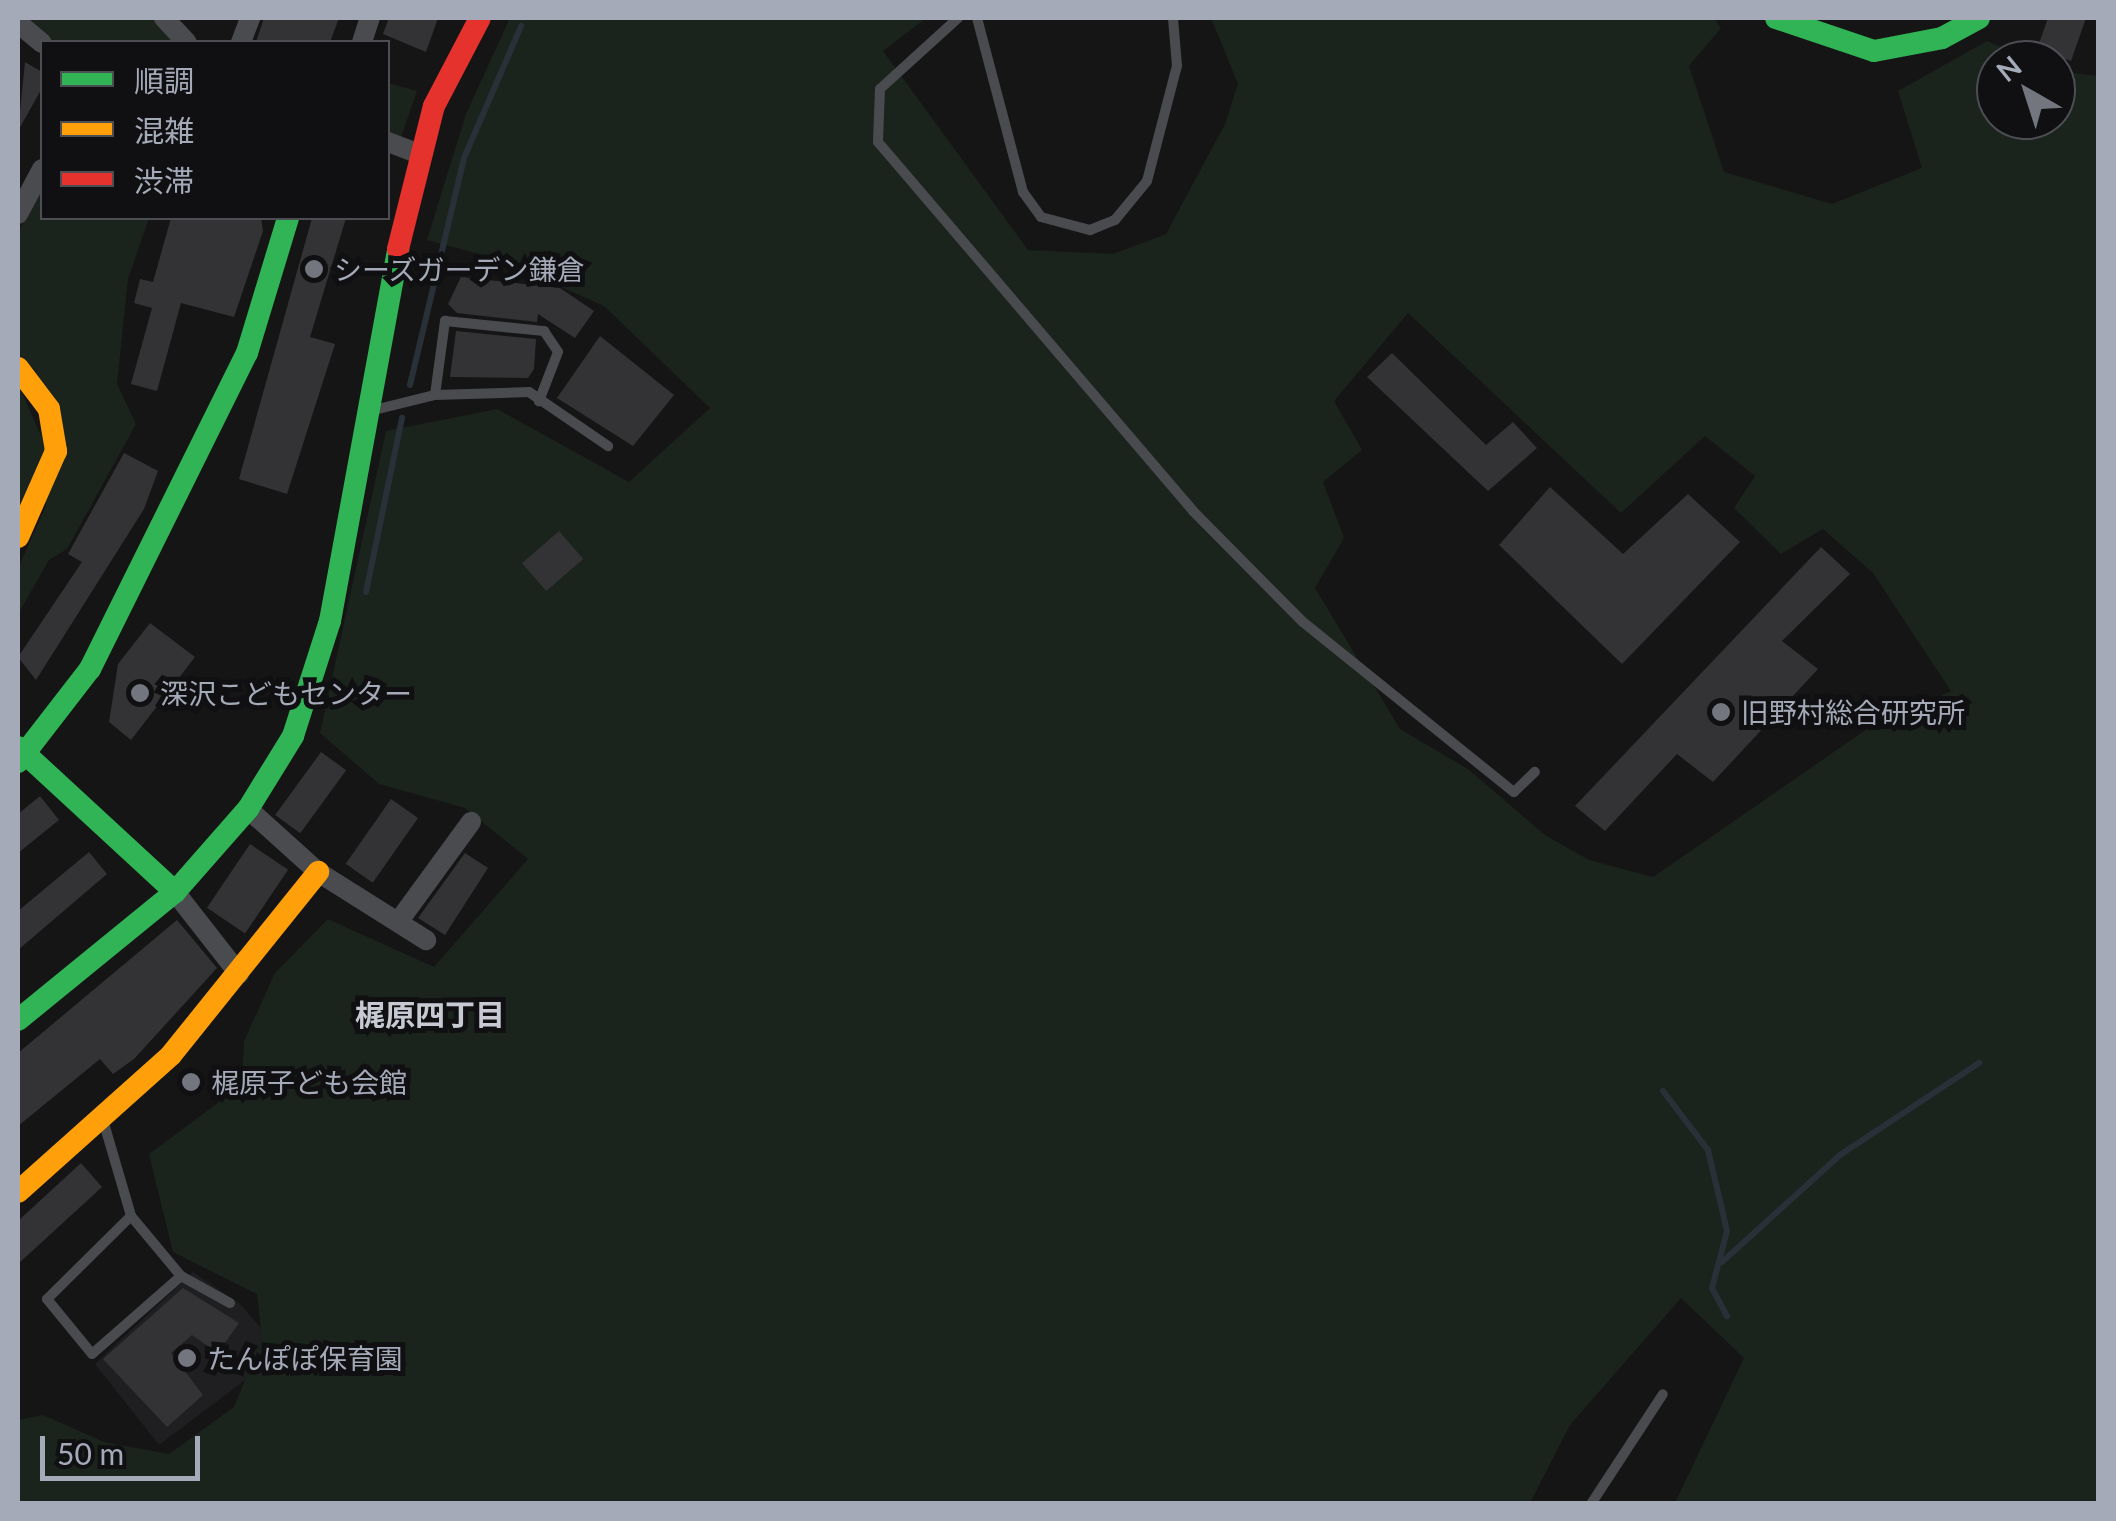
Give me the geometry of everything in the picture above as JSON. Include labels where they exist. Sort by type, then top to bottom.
[{"type":"street","points":[[164,18],[184,40]]},
{"type":"street","points":[[18,1020],[175,892],[248,808],[293,736],[330,621],[420,154],[480,18]]},
{"type":"street","points":[[1776,18],[1874,51],[1942,38],[1979,18]]},
{"type":"street","points":[[18,23],[40,42]]},
{"type":"street","points":[[390,143],[420,154]]},
{"type":"street","points":[[18,214],[40,173]]},
{"type":"street","points":[[238,974],[175,892],[20,755],[90,670],[248,354],[287,220]]},
{"type":"street","points":[[18,368],[49,409],[56,451],[18,537]]},
{"type":"street","points":[[248,808],[318,872],[401,918],[426,940]]},
{"type":"street","points":[[401,918],[470,822]]},
{"type":"street","points":[[18,1192],[172,1055],[318,872]]},
{"type":"lane","points":[[958,18],[893,71],[876,107],[878,142],[1193,511],[1303,622],[1514,792],[1535,772]]},
{"type":"lane","points":[[977,18],[1023,192],[1041,217],[1090,230],[1115,220],[1147,181],[1177,66],[1172,18]]},
{"type":"lane","points":[[436,395],[446,321],[544,331],[558,352],[540,400]]},
{"type":"lane","points":[[368,412],[436,395],[488,389],[540,400],[608,446]]},
{"type":"lane","points":[[102,1116],[131,1216],[181,1276],[230,1303]]},
{"type":"lane","points":[[131,1216],[47,1299],[92,1354],[181,1276]]},
{"type":"lane","points":[[1591,1504],[1663,1394]]},
{"type":"shaded area","points":[[23,18],[152,18],[173,40],[50,40]]},
{"type":"shaded area","points":[[510,18],[926,18],[883,51],[1028,250],[1113,254],[1166,234],[1225,124],[1238,84],[1211,18],[1714,18],[1721,28],[1689,66],[1724,172],[1832,204],[1922,168],[1898,91],[1976,47],[1976,140],[2076,140],[2076,73],[2098,76],[2098,1503],[1675,1503],[1744,1358],[1681,1298],[1570,1425],[1530,1503],[18,1504],[18,1420],[43,1415],[104,1442],[169,1454],[234,1407],[262,1338],[257,1294],[173,1252],[149,1154],[242,1085],[244,1041],[275,973],[328,919],[434,967],[528,859],[465,808],[379,784],[320,733],[386,431],[497,409],[629,482],[710,408],[604,306],[498,259],[427,240],[466,114]],"holes":[[[1408,313],[1621,513],[1705,436],[1755,476],[1734,508],[1781,554],[1823,529],[1873,573],[1951,691],[1867,729],[1653,877],[1589,860],[1545,835],[1468,769],[1400,729],[1315,588],[1344,538],[1323,482],[1362,450],[1334,401]]]},
{"type":"shaded area","points":[[390,84],[417,91],[400,140],[390,137]]},
{"type":"shaded area","points":[[40,188],[40,220],[148,220],[128,279],[117,384],[136,424],[67,549],[49,560],[18,614],[18,568],[46,506],[36,371],[18,353],[18,232]]},
{"type":"shaded area","points":[[18,383],[47,450],[18,518]]},
{"type":"shaded area","name":"たんぽぽ保育園","points":[[193,1272],[240,1304],[282,1352],[159,1445],[95,1364]]},
{"type":"building","points":[[264,18],[339,18],[331,40],[257,40]]},
{"type":"building","points":[[389,18],[438,18],[426,52],[383,34]]},
{"type":"building","points":[[2048,18],[2086,18],[2076,47],[2076,40],[2040,40]]},
{"type":"building","points":[[25,62],[40,71],[40,92],[18,131]]},
{"type":"building","points":[[170,220],[261,220],[263,231],[234,317],[181,303],[157,391],[131,384],[152,308],[134,303],[140,279],[153,282]]},
{"type":"building","points":[[311,220],[345,220],[310,337],[335,344],[287,494],[239,479]]},
{"type":"building","points":[[461,277],[560,288],[594,311],[575,338],[538,314],[537,322],[457,313],[448,304]]},
{"type":"building","points":[[456,331],[536,339],[534,369],[528,378],[450,377]]},
{"type":"building","points":[[600,336],[674,395],[633,446],[557,398]]},
{"type":"building","points":[[1392,353],[1486,445],[1513,422],[1537,448],[1488,491],[1367,377]]},
{"type":"building","points":[[124,453],[158,471],[144,509],[36,680],[18,657],[82,562],[68,554]]},
{"type":"building","points":[[1550,487],[1623,554],[1688,494],[1740,542],[1622,664],[1499,545]]},
{"type":"building","points":[[559,531],[583,559],[546,591],[522,563]]},
{"type":"building","name":"旧野村総合研究所","points":[[1821,547],[1850,574],[1782,641],[1818,669],[1713,782],[1677,754],[1605,831],[1575,806]]},
{"type":"building","name":"深沢こどもセンター","points":[[150,623],[195,657],[131,740],[109,722],[118,664]]},
{"type":"building","points":[[321,752],[346,770],[300,833],[275,815]]},
{"type":"building","points":[[40,796],[59,820],[18,853],[18,814]]},
{"type":"building","points":[[391,799],[418,818],[373,883],[346,864]]},
{"type":"building","points":[[250,844],[288,870],[245,934],[207,908]]},
{"type":"building","points":[[89,852],[107,874],[18,950],[18,911]]},
{"type":"building","points":[[465,853],[488,868],[445,935],[418,918]]},
{"type":"building","points":[[177,920],[217,968],[134,1059],[113,1074],[100,1059],[18,1126],[18,1053]]},
{"type":"building","points":[[81,1163],[102,1187],[18,1264],[18,1221]]},
{"type":"building","points":[[183,1288],[239,1323],[218,1353],[192,1335],[171,1353],[203,1395],[167,1427],[103,1359]]},
{"type":"waterway","points":[[410,385],[464,158],[521,26]]},
{"type":"waterway","points":[[366,592],[402,418]]},
{"type":"waterway","points":[[1722,1262],[1840,1155],[1979,1063]]},
{"type":"waterway","points":[[1663,1091],[1708,1150],[1727,1231],[1712,1288],[1727,1316]]},
{"type":"traffic: fast","points":[[1776,18],[1874,51],[1942,38],[1979,18]]},
{"type":"traffic: fast","points":[[18,762],[90,669],[247,353],[287,220]]},
{"type":"traffic: fast","points":[[18,1020],[175,892],[248,809],[293,736],[330,621],[398,249]]},
{"type":"traffic: fast","points":[[18,747],[175,892]]},
{"type":"traffic: slow","points":[[18,368],[49,409],[56,451],[18,537]]},
{"type":"traffic: slow","points":[[18,1192],[171,1055],[318,872]]},
{"type":"traffic: jam","points":[[398,249],[434,106],[480,18]]},
{"type":"place","name":"シーズガーデン鎌倉","points":[[314,269]]},
{"type":"place","name":"深沢こどもセンター","points":[[140,693]]},
{"type":"place","name":"旧野村総合研究所","points":[[1721,712]]},
{"type":"place","name":"梶原子ども会館","points":[[191,1082]]},
{"type":"place","name":"たんぽぽ保育園","points":[[187,1358]]},
{"type":"district","name":"梶原四丁目","points":[[430,1014]]}]
